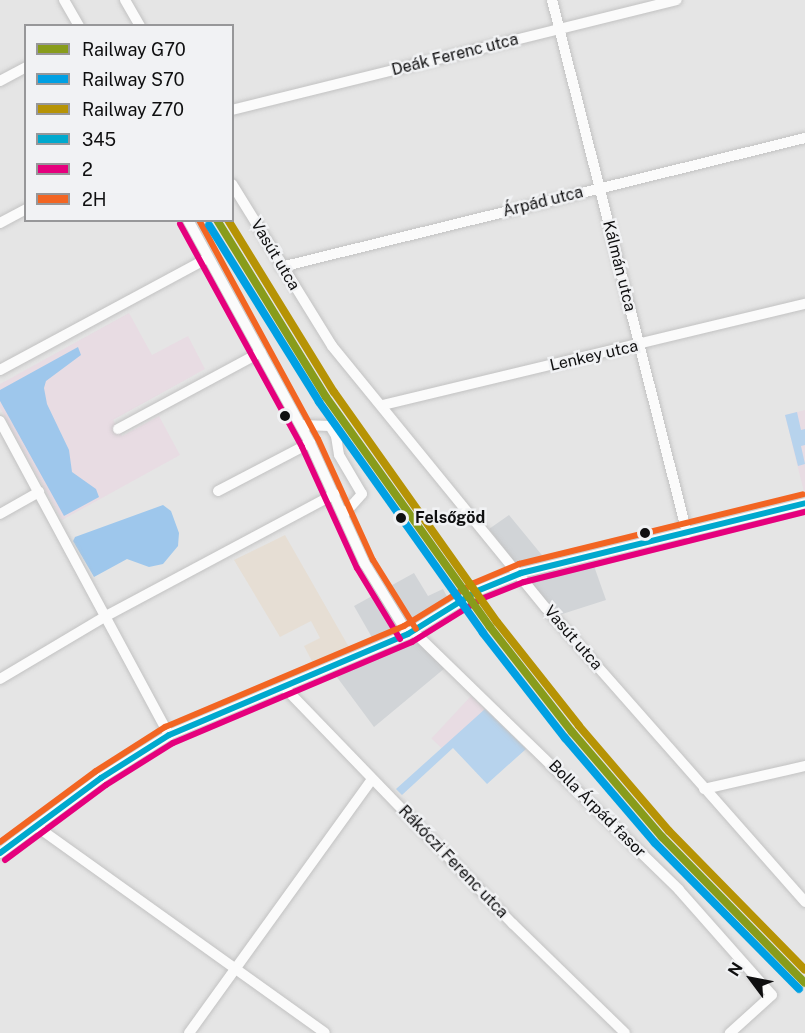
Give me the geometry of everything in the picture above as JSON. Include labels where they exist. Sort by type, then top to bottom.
[{"type":"street","points":[[64,0],[77,24]]},
{"type":"street","points":[[125,0],[139,24]]},
{"type":"street","name":"Kálmán utca","points":[[552,0],[687,533]]},
{"type":"street","name":"Deák Ferenc utca","points":[[234,110],[677,0]]},
{"type":"street","points":[[0,81],[24,68]]},
{"type":"street","name":"Árpád utca","points":[[281,267],[805,138]]},
{"type":"street","name":"Vasút utca","points":[[234,187],[281,267],[332,345],[521,573],[546,608],[805,902]]},
{"type":"street","points":[[0,223],[24,211]]},
{"type":"street","name":"Bolla Árpád fasor","points":[[189,222],[301,425],[335,494],[365,564],[410,632],[679,890],[772,995],[730,1033]]},
{"type":"street","points":[[0,370],[208,258]]},
{"type":"street","name":"Lenkey utca","points":[[382,405],[639,346],[805,304]]},
{"type":"street","points":[[118,429],[261,352]]},
{"type":"street","points":[[0,421],[108,615],[169,735]]},
{"type":"street","points":[[301,425],[330,426],[336,436],[339,455],[362,495],[344,514]]},
{"type":"street","points":[[218,491],[310,443]]},
{"type":"street","points":[[0,514],[39,492]]},
{"type":"street","points":[[0,679],[108,615],[335,494]]},
{"type":"street","points":[[0,853],[134,755],[169,735],[410,632],[467,597],[521,573],[805,503]]},
{"type":"street","name":"Rákóczi Ferenc utca","points":[[284,687],[372,779],[625,1033]]},
{"type":"street","points":[[704,789],[805,766]]},
{"type":"street","points":[[189,1033],[372,779]]},
{"type":"street","points":[[36,826],[325,1033]]},
{"type":"shaded area","points":[[129,313],[152,355],[188,336],[205,369],[113,420],[122,436],[159,416],[180,455],[62,520],[0,408],[0,384]]},
{"type":"shaded area","points":[[78,347],[81,355],[46,381],[44,388],[47,404],[69,450],[72,472],[96,489],[99,497],[64,516],[0,401],[0,390]]},
{"type":"shaded area","points":[[805,410],[805,491],[804,492],[785,415]]},
{"type":"shaded area","points":[[797,412],[801,430],[805,429],[805,445],[801,446],[805,464],[798,466],[785,415]]},
{"type":"shaded area","points":[[163,505],[171,511],[179,533],[178,546],[163,564],[149,567],[127,559],[94,577],[73,541],[75,537]]},
{"type":"shaded area","points":[[509,515],[555,571],[594,566],[606,600],[556,616],[489,529]]},
{"type":"shaded area","points":[[285,535],[350,649],[314,665],[304,646],[320,638],[311,621],[280,637],[234,560]]},
{"type":"shaded area","points":[[414,573],[428,596],[443,589],[455,611],[414,636],[445,668],[374,727],[325,661],[374,641],[354,606]]},
{"type":"shaded area","points":[[471,696],[485,709],[445,751],[431,738]]},
{"type":"shaded area","points":[[485,709],[526,749],[487,784],[453,748],[402,795],[396,789]]},
{"type":"rail line","name":"G70","points":[[218,222],[326,397],[490,627],[572,732],[662,837],[805,983]]},
{"type":"rail line","name":"Z70","points":[[229,222],[334,392],[497,622],[579,726],[669,831],[805,970]]},
{"type":"rail line","name":"S70","points":[[209,225],[319,402],[483,633],[565,738],[655,843],[799,989]]},
{"type":"transit line","name":"2H","points":[[200,222],[318,439],[373,560],[416,629]]},
{"type":"transit line","name":"2","points":[[180,224],[302,447],[357,568],[400,639]]},
{"type":"transit line","name":"2H","points":[[0,842],[96,771],[165,727],[404,626],[474,583],[519,564],[803,494]]},
{"type":"transit line","name":"345","points":[[0,853],[101,778],[169,735],[408,634],[477,591],[521,573],[805,503]]},
{"type":"transit line","name":"2","points":[[5,860],[106,785],[173,743],[412,642],[481,599],[524,582],[805,512]]},
{"type":"place","name":"Felsőgöd","points":[[401,518]]}]
